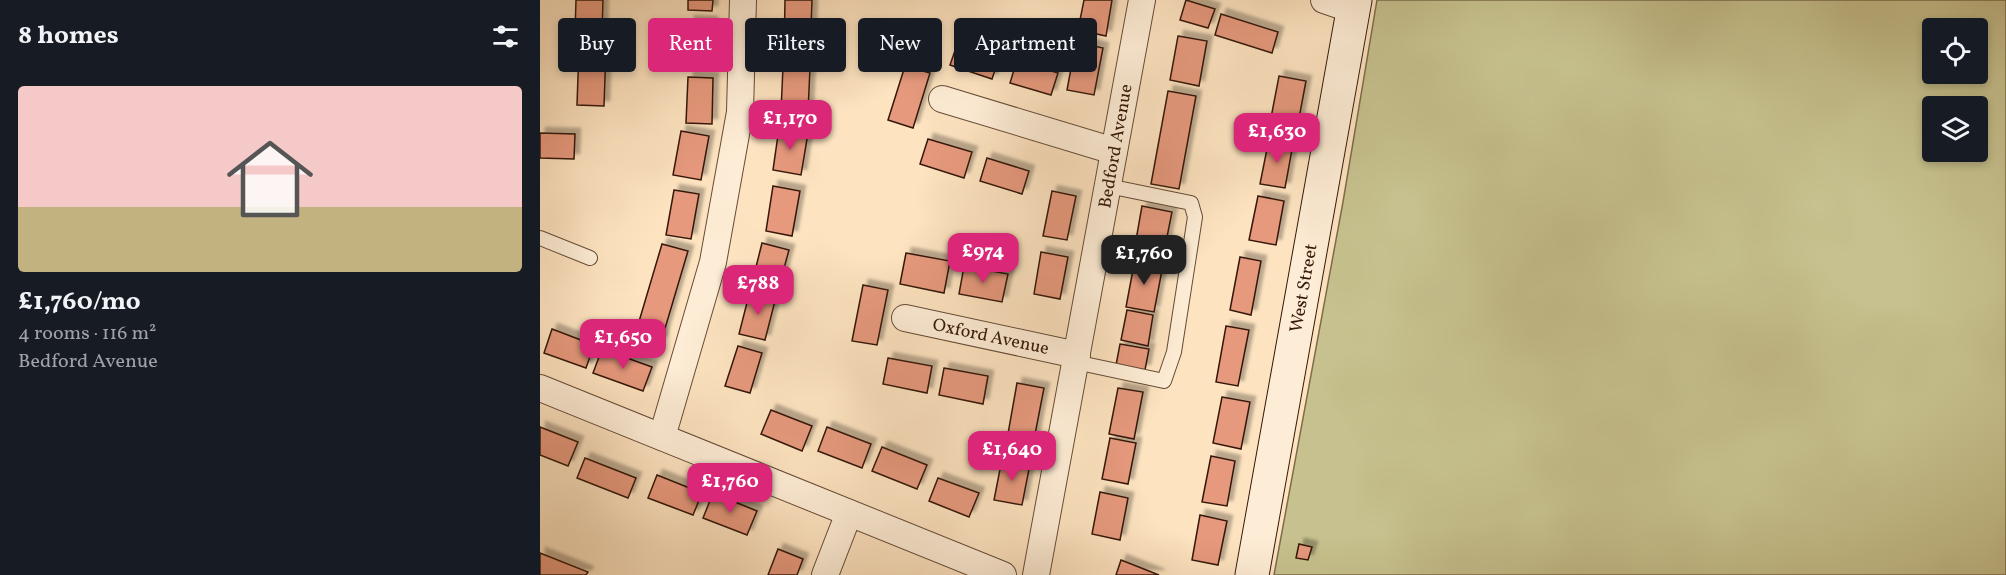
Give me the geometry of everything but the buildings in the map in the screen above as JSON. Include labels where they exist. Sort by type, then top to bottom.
[{"type":"street","points":[[662,437],[713,262],[740,112],[743,0]]},
{"type":"street","name":"Bedford Avenue","points":[[1036,575],[1142,0]]},
{"type":"street","name":"West Street","points":[[1252,575],[1344,3]]},
{"type":"street","points":[[942,99],[1114,151]]},
{"type":"street","name":"Oxford Avenue","points":[[905,318],[1076,358]]},
{"type":"street","points":[[540,388],[1003,575]]},
{"type":"street","points":[[825,575],[849,513]]},
{"type":"lane","points":[[1076,358],[1164,381],[1174,352],[1195,218],[1191,203],[1108,186]]},
{"type":"lane","points":[[540,238],[590,258]]},
{"type":"shaded area","points":[[1377,0],[2006,0],[2006,575],[1274,575],[1343,202]]}]
